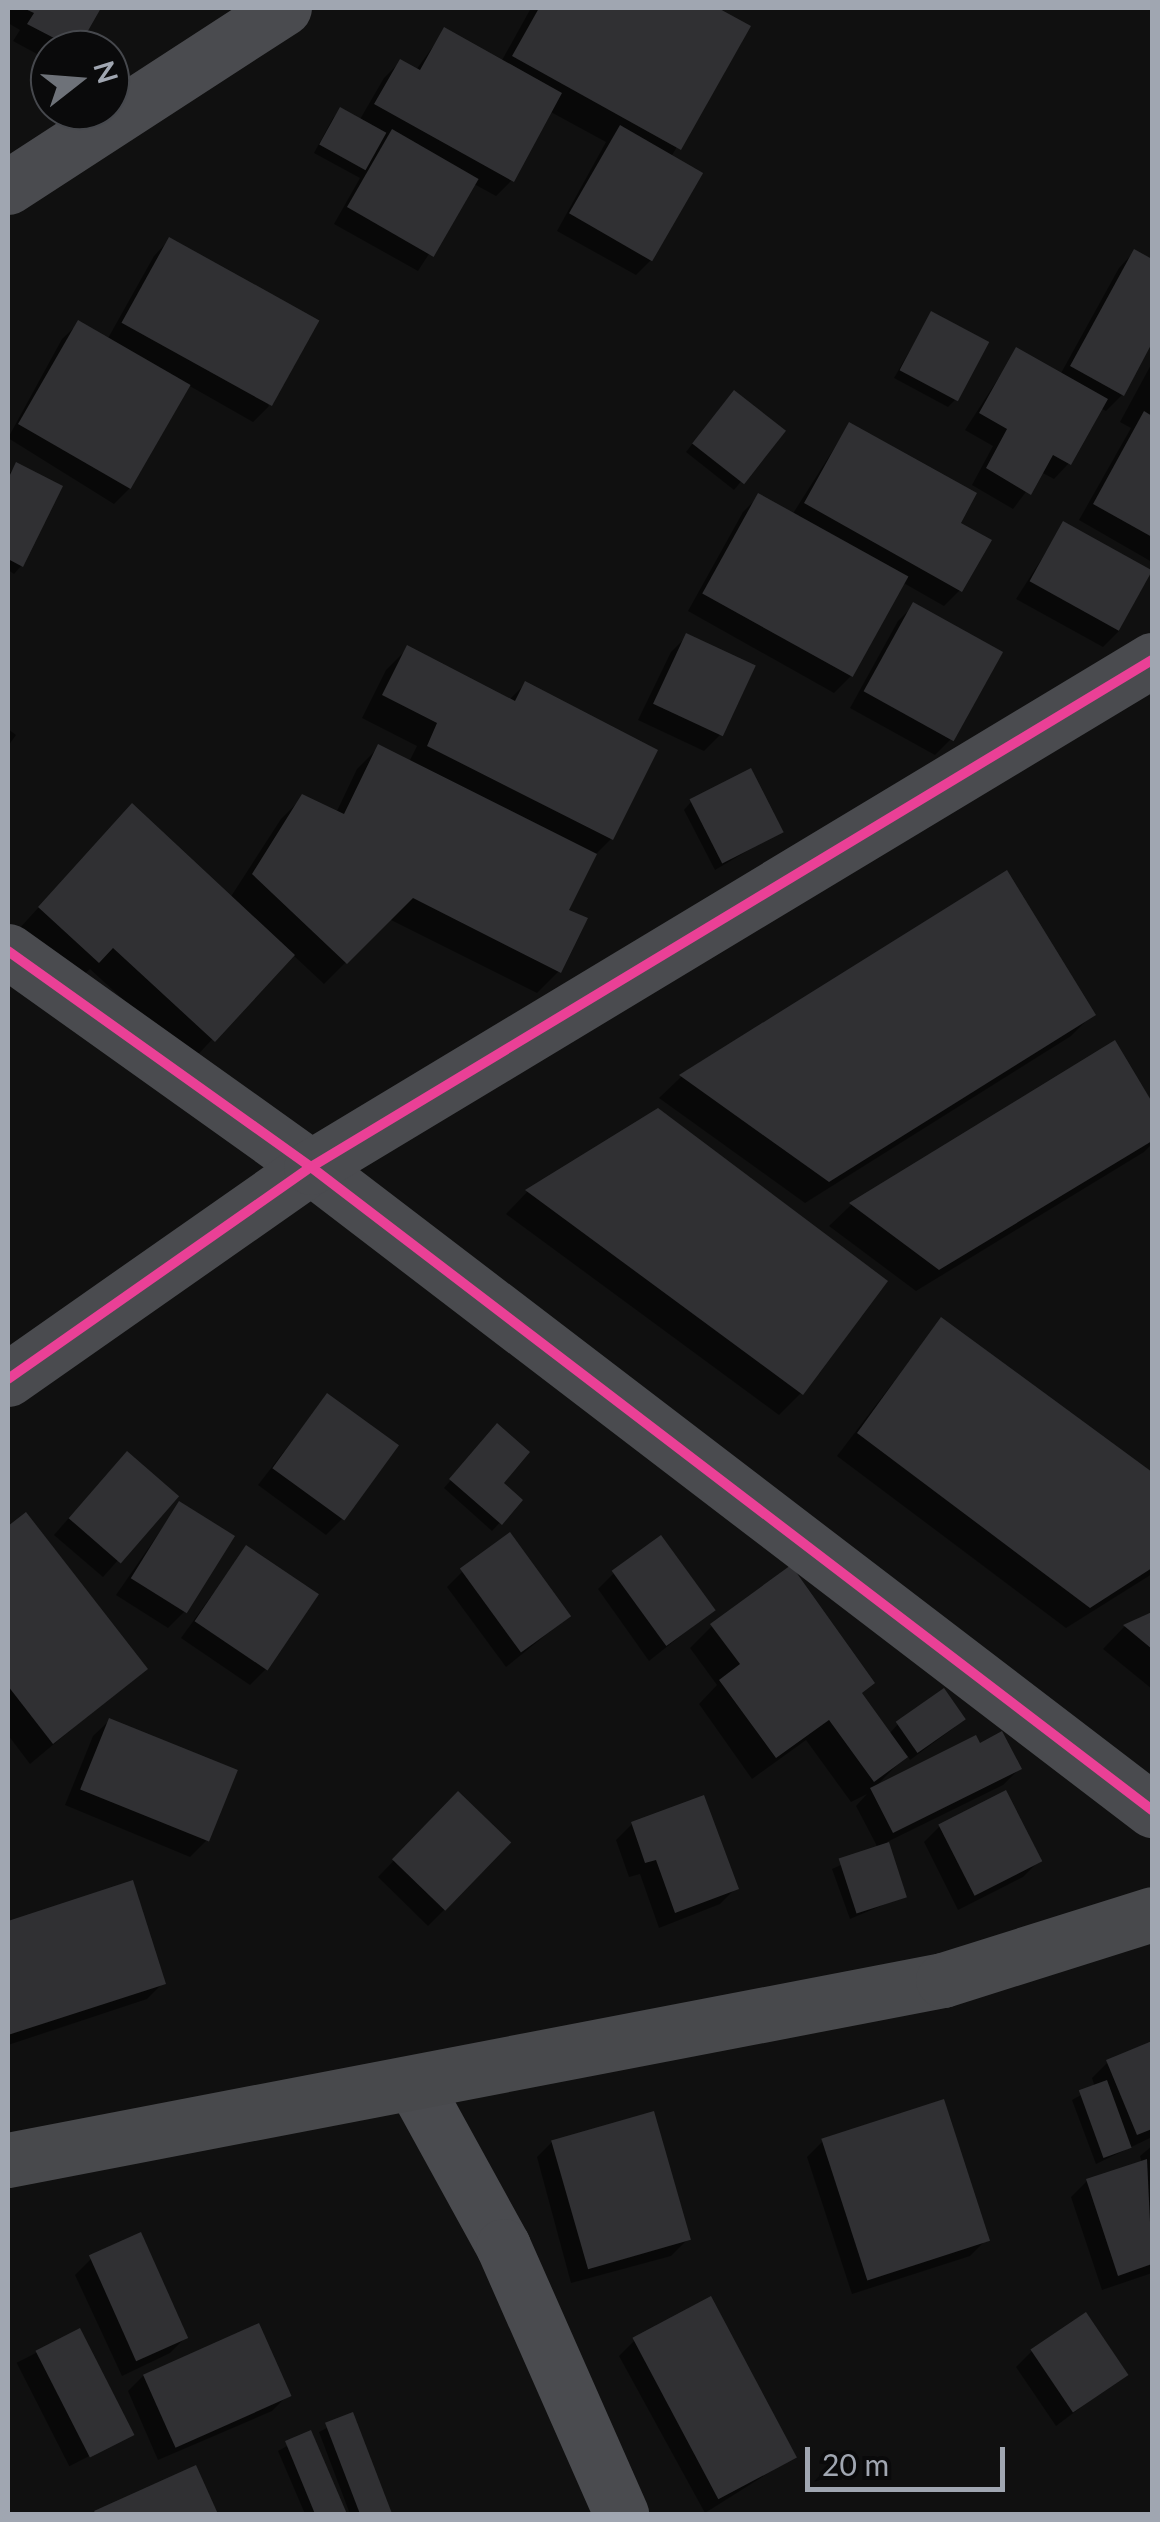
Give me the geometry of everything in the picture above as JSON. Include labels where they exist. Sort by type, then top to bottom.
[{"type":"main road","points":[[8,2160],[415,2086],[943,1980],[1152,1914]]},
{"type":"street","points":[[8,187],[284,8]]},
{"type":"street","points":[[8,1379],[311,1168],[1152,660]]},
{"type":"street","points":[[8,950],[311,1168],[1152,1810]]},
{"type":"street","points":[[415,2086],[503,2246],[621,2514]]},
{"type":"building","points":[[23,8],[101,8],[88,30],[39,30],[27,24],[34,13]]},
{"type":"building","points":[[539,8],[718,8],[751,26],[681,150],[512,56]]},
{"type":"building","points":[[444,27],[562,93],[514,182],[374,104],[400,59],[420,70]]},
{"type":"building","points":[[340,107],[386,133],[366,170],[319,145]]},
{"type":"building","points":[[620,125],[703,173],[652,261],[569,213]]},
{"type":"building","points":[[392,129],[479,179],[434,257],[347,207]]},
{"type":"building","points":[[169,237],[319,320],[272,406],[121,323]]},
{"type":"building","points":[[1134,249],[1152,259],[1152,343],[1124,396],[1070,366]]},
{"type":"building","points":[[931,311],[989,342],[958,401],[900,370]]},
{"type":"building","points":[[78,320],[191,385],[131,489],[18,424]]},
{"type":"building","points":[[1016,347],[1108,399],[1071,465],[1053,455],[1031,495],[986,468],[1007,429],[979,413]]},
{"type":"building","points":[[734,390],[786,431],[744,484],[692,444]]},
{"type":"building","points":[[1144,411],[1152,416],[1152,537],[1093,504]]},
{"type":"building","points":[[849,422],[977,493],[961,523],[992,540],[962,592],[804,503]]},
{"type":"building","points":[[16,462],[63,486],[23,567],[8,559],[8,479]]},
{"type":"building","points":[[758,493],[908,576],[853,677],[702,594]]},
{"type":"building","points":[[1063,521],[1152,570],[1119,631],[1030,581]]},
{"type":"building","points":[[913,602],[1003,652],[954,741],[864,691]]},
{"type":"building","points":[[686,633],[756,666],[723,736],[653,704]]},
{"type":"building","points":[[407,645],[515,701],[525,681],[658,750],[613,840],[427,746],[437,723],[382,695]]},
{"type":"building","points":[[378,744],[597,854],[569,910],[588,918],[561,973],[413,898],[347,964],[252,874],[302,794],[344,814]]},
{"type":"building","points":[[751,768],[784,832],[722,863],[690,799]]},
{"type":"building","points":[[132,803],[295,955],[215,1042],[113,948],[99,963],[38,907]]},
{"type":"building","points":[[1007,870],[1096,1015],[829,1182],[679,1075]]},
{"type":"building","points":[[1115,1040],[1152,1102],[1152,1141],[939,1270],[849,1203]]},
{"type":"building","points":[[658,1108],[888,1281],[803,1395],[525,1190]]},
{"type":"building","points":[[941,1317],[1152,1472],[1152,1568],[1090,1608],[857,1433]]},
{"type":"building","points":[[327,1393],[399,1445],[344,1521],[272,1468]]},
{"type":"building","points":[[497,1423],[530,1452],[504,1483],[523,1500],[502,1525],[449,1479]]},
{"type":"building","points":[[127,1451],[179,1496],[121,1563],[69,1518]]},
{"type":"building","points":[[179,1501],[235,1536],[187,1613],[131,1578]]},
{"type":"building","points":[[26,1512],[148,1669],[53,1744],[8,1686],[8,1526]]},
{"type":"building","points":[[510,1532],[571,1616],[521,1653],[460,1568]]},
{"type":"building","points":[[661,1535],[716,1610],[666,1646],[612,1571]]},
{"type":"building","points":[[246,1545],[319,1594],[268,1670],[195,1621]]},
{"type":"building","points":[[791,1565],[875,1683],[862,1693],[908,1757],[874,1782],[829,1720],[776,1758],[719,1680],[740,1664],[710,1624]]},
{"type":"building","points":[[1152,1612],[1152,1649],[1123,1625]]},
{"type":"building","points":[[944,1688],[966,1719],[917,1753],[896,1722]]},
{"type":"building","points":[[109,1718],[238,1770],[209,1841],[80,1789]]},
{"type":"building","points":[[1002,1731],[1022,1769],[893,1833],[870,1788],[976,1735],[980,1743]]},
{"type":"building","points":[[1006,1790],[1042,1861],[975,1896],[938,1825]]},
{"type":"building","points":[[458,1791],[511,1842],[445,1911],[392,1859]]},
{"type":"building","points":[[704,1795],[739,1889],[675,1913],[656,1860],[645,1863],[631,1822]]},
{"type":"building","points":[[889,1842],[907,1897],[857,1914],[839,1858]]},
{"type":"building","points":[[133,1880],[166,1984],[8,2035],[8,1921]]},
{"type":"building","points":[[1152,2041],[1152,2129],[1137,2135],[1106,2060]]},
{"type":"building","points":[[1107,2080],[1132,2148],[1103,2158],[1079,2090]]},
{"type":"building","points":[[944,2099],[990,2241],[867,2281],[821,2139]]},
{"type":"building","points":[[654,2111],[691,2240],[588,2269],[551,2140]]},
{"type":"building","points":[[1147,2159],[1152,2264],[1118,2276],[1086,2179]]},
{"type":"building","points":[[141,2232],[188,2338],[136,2361],[89,2255]]},
{"type":"building","points":[[711,2296],[797,2458],[718,2499],[632,2338]]},
{"type":"building","points":[[1086,2312],[1128,2375],[1073,2412],[1030,2349]]},
{"type":"building","points":[[259,2323],[292,2396],[176,2448],[143,2375]]},
{"type":"building","points":[[80,2328],[134,2435],[90,2458],[35,2351]]},
{"type":"building","points":[[353,2412],[392,2514],[360,2514],[325,2423]]},
{"type":"building","points":[[311,2430],[347,2514],[315,2514],[285,2441]]},
{"type":"building","points":[[196,2465],[218,2514],[94,2511]]},
{"type":"cycle path","points":[[8,1379],[311,1167],[1152,660]]},
{"type":"cycle path","points":[[8,951],[311,1167],[1152,1810]]}]
